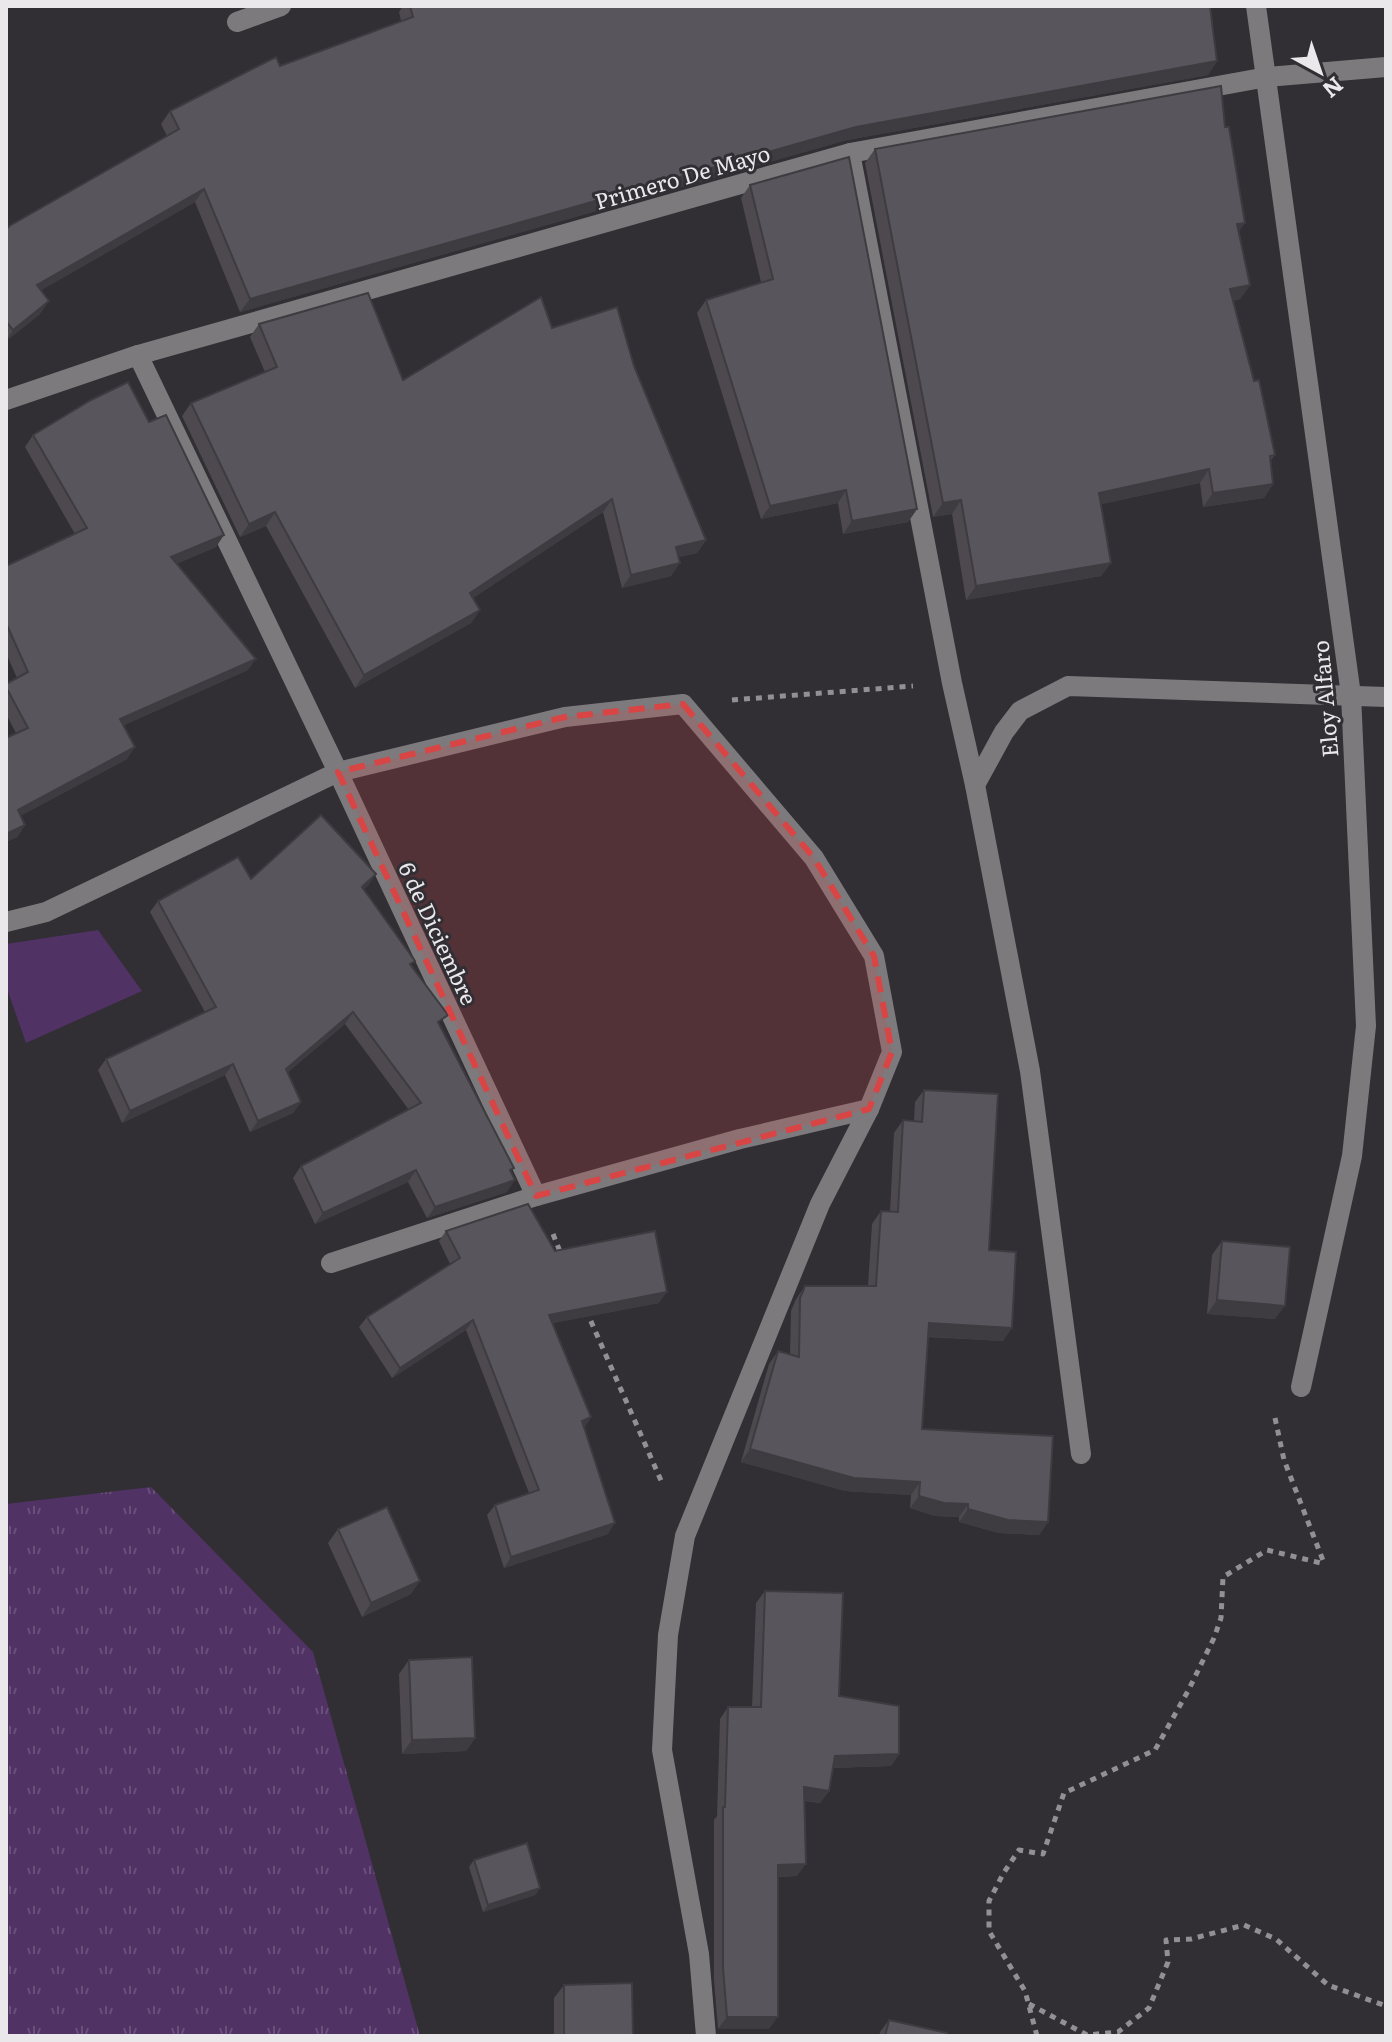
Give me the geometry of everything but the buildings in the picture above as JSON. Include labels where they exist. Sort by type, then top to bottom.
[{"type":"street","points":[[237,22],[281,6]]},
{"type":"street","name":"Eloy Alfaro","points":[[1256,6],[1351,695],[1366,1026],[1352,1156],[1301,1387]]},
{"type":"street","name":"Primero De Mayo","points":[[6,400],[138,355],[850,153],[1267,77],[1386,67]]},
{"type":"street","points":[[850,153],[1030,1071],[1081,1454]]},
{"type":"street","name":"6 de Diciembre","points":[[138,355],[338,772],[536,1196]]},
{"type":"street","points":[[975,785],[1004,732],[1020,711],[1068,686],[1386,697]]},
{"type":"street","points":[[6,922],[46,912],[338,772],[565,717],[683,704],[814,858],[874,956],[892,1052],[869,1109],[820,1204],[685,1536],[668,1635],[662,1750],[699,1954],[706,2036]]},
{"type":"street","points":[[331,1263],[536,1196],[740,1139],[869,1109]]},
{"type":"path","points":[[683,704],[952,683]]},
{"type":"path","points":[[536,1196],[567,1267]]},
{"type":"path","points":[[586,1309],[685,1536]]},
{"type":"path","points":[[1037,2036],[1025,1991],[989,1931],[989,1901],[1019,1850],[1043,1854],[1064,1793],[1155,1750],[1214,1638],[1221,1618],[1223,1577],[1267,1550],[1325,1564],[1284,1460],[1275,1418],[1301,1387]]},
{"type":"path","points":[[1028,2004],[1087,2035],[1118,2032],[1149,2008],[1168,1962],[1166,1940],[1191,1939],[1244,1925],[1276,1939],[1328,1985],[1386,2006]]},
{"type":"highlighted area","points":[[683,704],[814,858],[874,956],[892,1052],[869,1109],[536,1196],[338,772],[565,717]]},
{"type":"green space","points":[[98,930],[142,991],[26,1043],[6,986],[6,944]]},
{"type":"green space","points":[[151,1487],[313,1652],[420,2036],[6,2036],[6,1504]]}]
